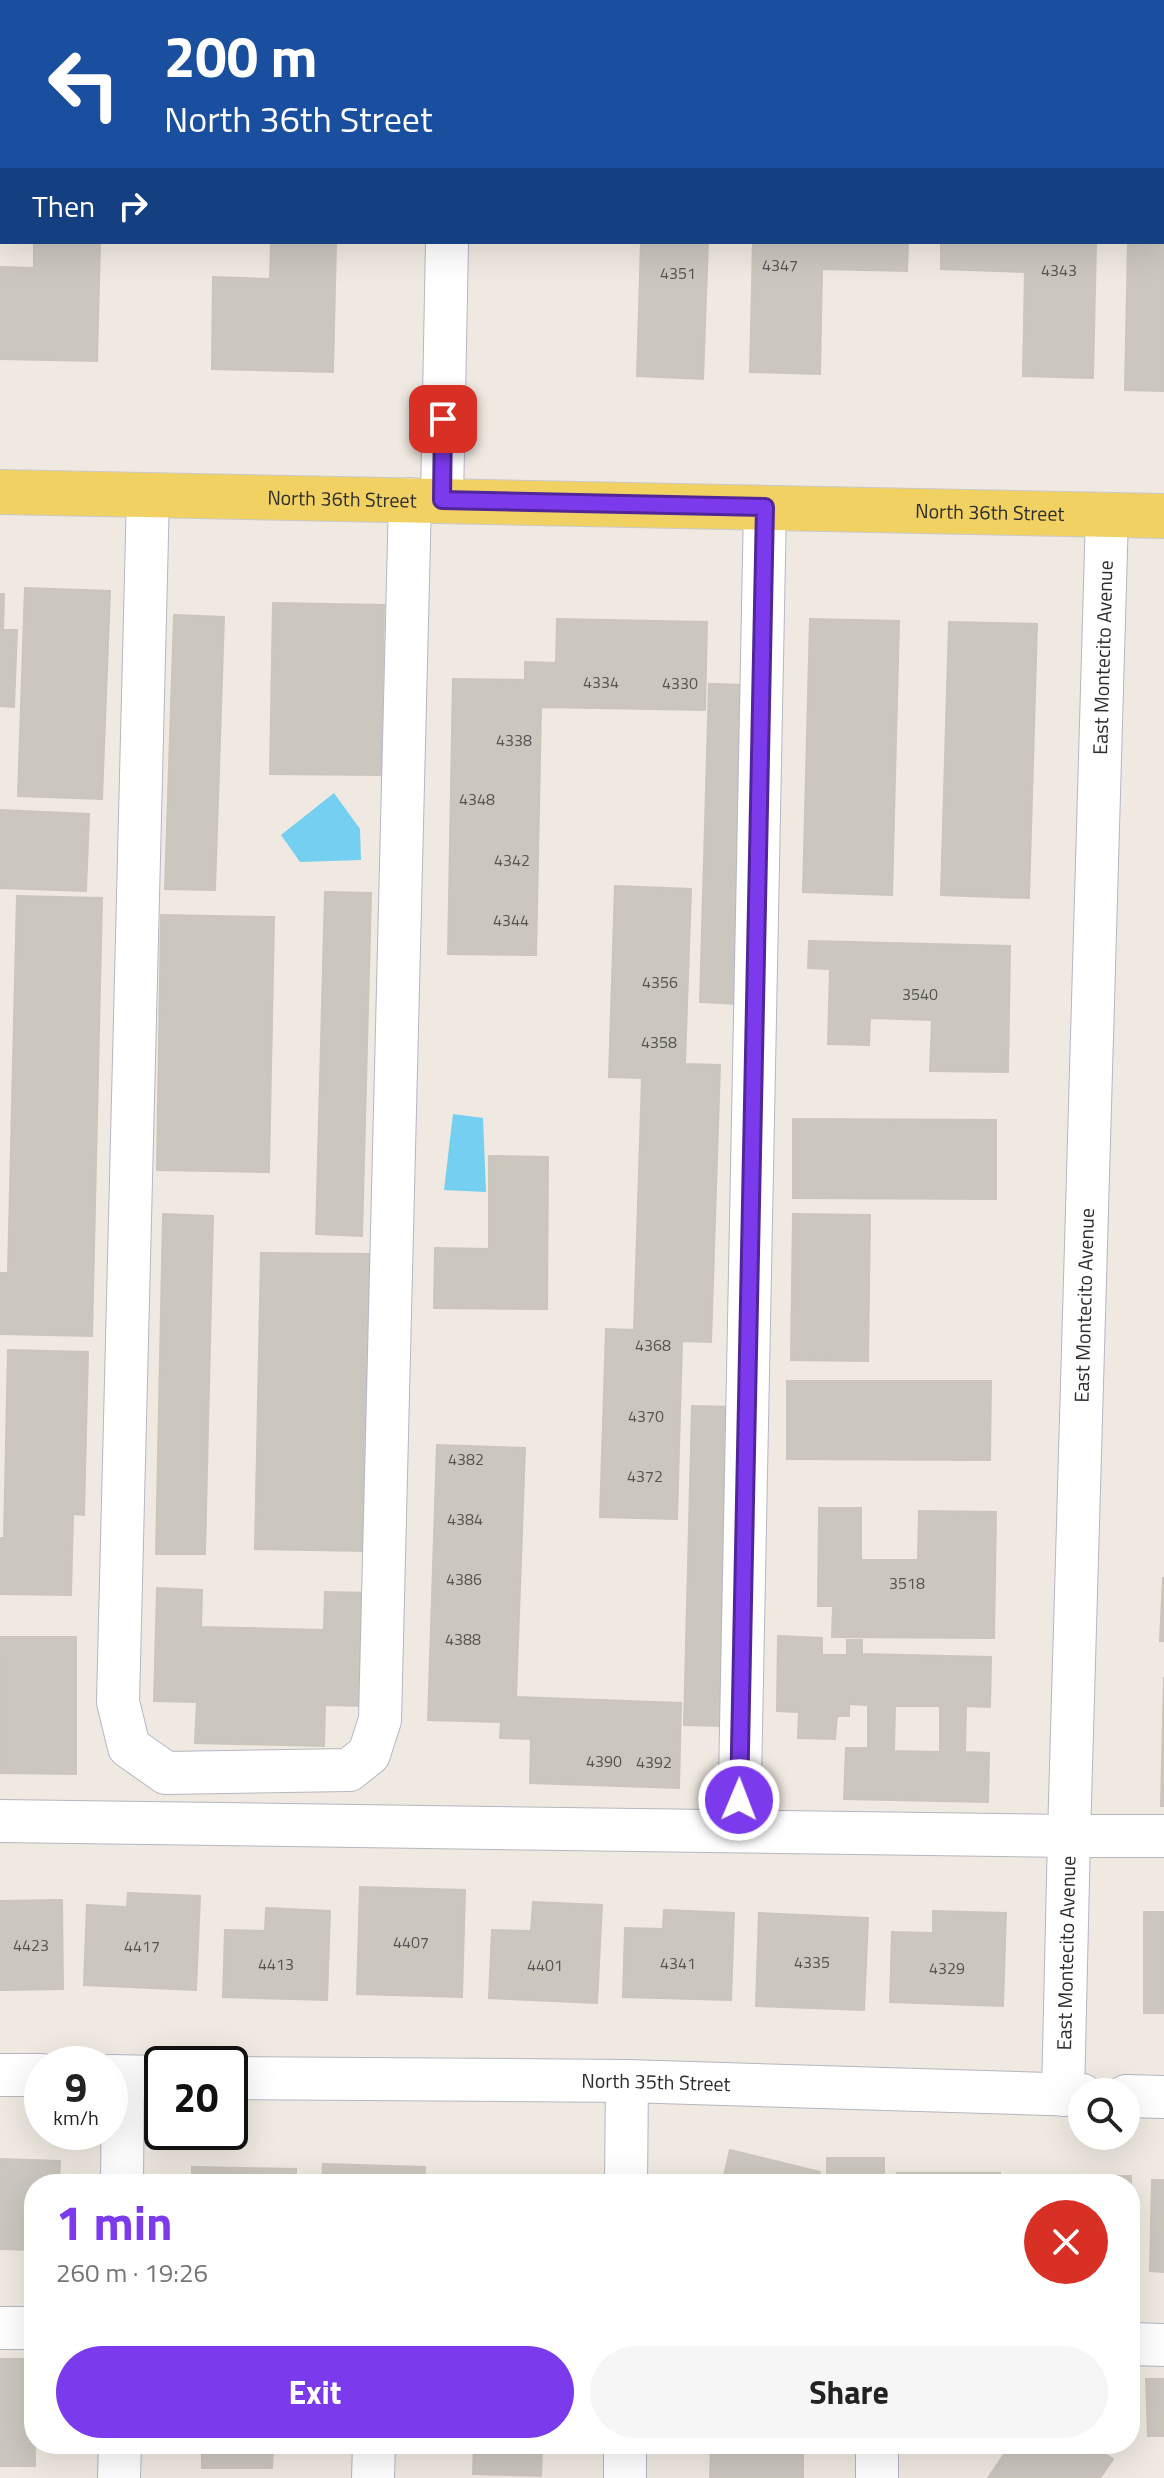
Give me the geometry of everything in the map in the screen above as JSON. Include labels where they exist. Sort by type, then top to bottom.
[{"type":"main road","name":"North 36th Street","points":[[0,492],[1164,516]]},
{"type":"street","points":[[148,495],[118,1702],[129,1747],[166,1773],[349,1770],[369,1754],[380,1720],[426,500],[447,244]]},
{"type":"street","points":[[739,1831],[765,507]]},
{"type":"street","name":"East Montecito Avenue","points":[[1073,2078],[1069,1836],[1107,515]]},
{"type":"street","points":[[0,1821],[1164,1836]]},
{"type":"street","points":[[0,2075],[24,2075]]},
{"type":"street","points":[[123,2174],[132,2077]]},
{"type":"street","name":"North 35th Street","points":[[248,2078],[627,2081],[1068,2095]]},
{"type":"street","points":[[626,2174],[627,2081]]},
{"type":"street","points":[[1140,2096],[1164,2097]]},
{"type":"street","points":[[0,2328],[24,2328]]},
{"type":"street","points":[[1140,2344],[1164,2345]]},
{"type":"street","points":[[119,2478],[120,2454]]},
{"type":"street","points":[[373,2478],[374,2454]]},
{"type":"street","points":[[625,2454],[625,2478]]},
{"type":"street","points":[[877,2454],[877,2478]]},
{"type":"water","points":[[334,793],[360,829],[361,860],[300,862],[281,835]]},
{"type":"water","points":[[453,1114],[483,1118],[486,1192],[444,1190]]},
{"type":"building","points":[[34,244],[100,244],[97,361],[0,359],[0,267],[34,268]]},
{"type":"building","points":[[271,244],[336,244],[333,372],[212,369],[213,277],[270,279]]},
{"type":"building","points":[[641,244],[708,244],[703,379],[637,376]]},
{"type":"building","points":[[753,244],[908,244],[907,271],[822,269],[820,374],[750,372]]},
{"type":"building","points":[[941,244],[1096,244],[1093,378],[1023,376],[1025,272],[941,269]]},
{"type":"building","points":[[1128,244],[1164,244],[1164,391],[1125,390]]},
{"type":"building","points":[[25,588],[110,591],[102,799],[18,796]]},
{"type":"building","points":[[0,594],[4,594],[3,630],[17,630],[14,707],[0,706]]},
{"type":"building","points":[[273,603],[384,605],[381,775],[270,774]]},
{"type":"building","points":[[174,615],[224,617],[215,890],[165,889]]},
{"type":"building","points":[[557,619],[707,622],[705,710],[541,707],[536,955],[448,954],[453,679],[525,680],[525,662],[556,663]]},
{"type":"building","points":[[810,619],[899,621],[892,895],[803,892]]},
{"type":"building","points":[[949,622],[1037,624],[1029,898],[941,895]]},
{"type":"building","points":[[709,684],[749,685],[740,1004],[700,1002]]},
{"type":"building","points":[[0,810],[89,814],[86,891],[0,888]]},
{"type":"building","points":[[615,886],[691,889],[685,1064],[720,1065],[711,1342],[682,1341],[677,1519],[600,1517],[606,1329],[634,1330],[642,1078],[609,1077]]},
{"type":"building","points":[[325,892],[371,893],[362,1236],[316,1234]]},
{"type":"building","points":[[17,896],[102,898],[92,1336],[0,1334],[0,1273],[8,1273]]},
{"type":"building","points":[[161,915],[274,917],[269,1172],[157,1170]]},
{"type":"building","points":[[809,941],[1010,946],[1008,1072],[930,1071],[932,1020],[870,1018],[869,1045],[828,1044],[830,969],[808,968]]},
{"type":"building","points":[[793,1119],[996,1120],[996,1199],[793,1198]]},
{"type":"building","points":[[489,1156],[548,1157],[547,1309],[434,1308],[435,1248],[489,1249]]},
{"type":"building","points":[[163,1214],[213,1216],[205,1554],[156,1554]]},
{"type":"building","points":[[793,1214],[870,1215],[868,1361],[791,1360]]},
{"type":"building","points":[[261,1253],[371,1254],[366,1551],[255,1549]]},
{"type":"building","points":[[8,1350],[88,1352],[84,1515],[73,1514],[71,1595],[0,1594]]},
{"type":"building","points":[[787,1381],[991,1381],[990,1460],[787,1459]]},
{"type":"building","points":[[692,1406],[732,1407],[723,1726],[684,1725]]},
{"type":"building","points":[[437,1445],[525,1448],[516,1697],[681,1703],[679,1788],[530,1783],[531,1739],[500,1738],[501,1722],[428,1720]]},
{"type":"building","points":[[819,1508],[861,1508],[861,1560],[918,1560],[919,1511],[996,1512],[994,1638],[832,1637],[833,1606],[818,1606]]},
{"type":"building","points":[[1163,1578],[1164,1641],[1160,1641]]},
{"type":"building","points":[[157,1588],[202,1590],[201,1627],[324,1630],[325,1592],[370,1593],[366,1706],[325,1705],[324,1746],[195,1743],[197,1702],[154,1701]]},
{"type":"building","points":[[778,1636],[822,1638],[822,1655],[847,1655],[847,1640],[862,1640],[862,1654],[991,1657],[990,1707],[966,1706],[965,1752],[989,1753],[988,1802],[844,1799],[846,1748],[868,1748],[868,1705],[849,1704],[849,1716],[837,1716],[835,1739],[798,1738],[799,1712],[777,1711]],"holes":[[[895,1706],[940,1706],[940,1752],[894,1751]]]},
{"type":"building","points":[[0,1637],[76,1637],[76,1774],[1,1773]]},
{"type":"building","points":[[1164,1677],[1164,1806],[1161,1806]]},
{"type":"building","points":[[360,1887],[465,1890],[462,1997],[357,1994]]},
{"type":"building","points":[[128,1893],[200,1896],[196,1990],[84,1985],[87,1905],[127,1907]]},
{"type":"building","points":[[62,1900],[63,1989],[0,1990],[0,1901]]},
{"type":"building","points":[[533,1902],[602,1905],[597,2003],[489,1998],[492,1930],[531,1931]]},
{"type":"building","points":[[266,1908],[330,1911],[327,2000],[223,1997],[225,1930],[265,1931]]},
{"type":"building","points":[[664,1910],[734,1913],[731,2000],[623,1997],[625,1928],[663,1929]]},
{"type":"building","points":[[933,1911],[1006,1913],[1003,2006],[890,2002],[892,1932],[933,1933]]},
{"type":"building","points":[[1144,1912],[1164,1912],[1164,2013],[1144,2013]]},
{"type":"building","points":[[759,1913],[868,1918],[864,2010],[756,2006]]},
{"type":"building","points":[[730,2150],[820,2172],[820,2174],[724,2174]]},
{"type":"building","points":[[827,2158],[884,2158],[884,2174],[827,2174]]},
{"type":"building","points":[[0,2159],[60,2161],[59,2174],[24,2174],[24,2250],[0,2249]]},
{"type":"building","points":[[323,2164],[425,2167],[425,2174],[322,2174]]},
{"type":"building","points":[[192,2167],[296,2169],[296,2174],[192,2174]]},
{"type":"building","points":[[897,2173],[1000,2173],[1000,2174]]},
{"type":"building","points":[[1152,2180],[1164,2180],[1164,2272],[1150,2271]]},
{"type":"building","points":[[0,2359],[24,2359],[24,2454],[35,2454],[35,2466],[0,2466]]},
{"type":"building","points":[[1146,2379],[1164,2379],[1164,2436],[1148,2436]]},
{"type":"building","points":[[202,2454],[273,2454],[272,2468],[202,2468]]},
{"type":"building","points":[[474,2454],[542,2454],[541,2476],[473,2474]]},
{"type":"building","points":[[711,2454],[803,2454],[803,2478],[710,2478]]},
{"type":"building","points":[[1004,2454],[1105,2454],[1113,2459],[1100,2478],[988,2478]]},
{"type":"route","points":[[443,419],[442,500],[765,507],[739,1800]]}]
